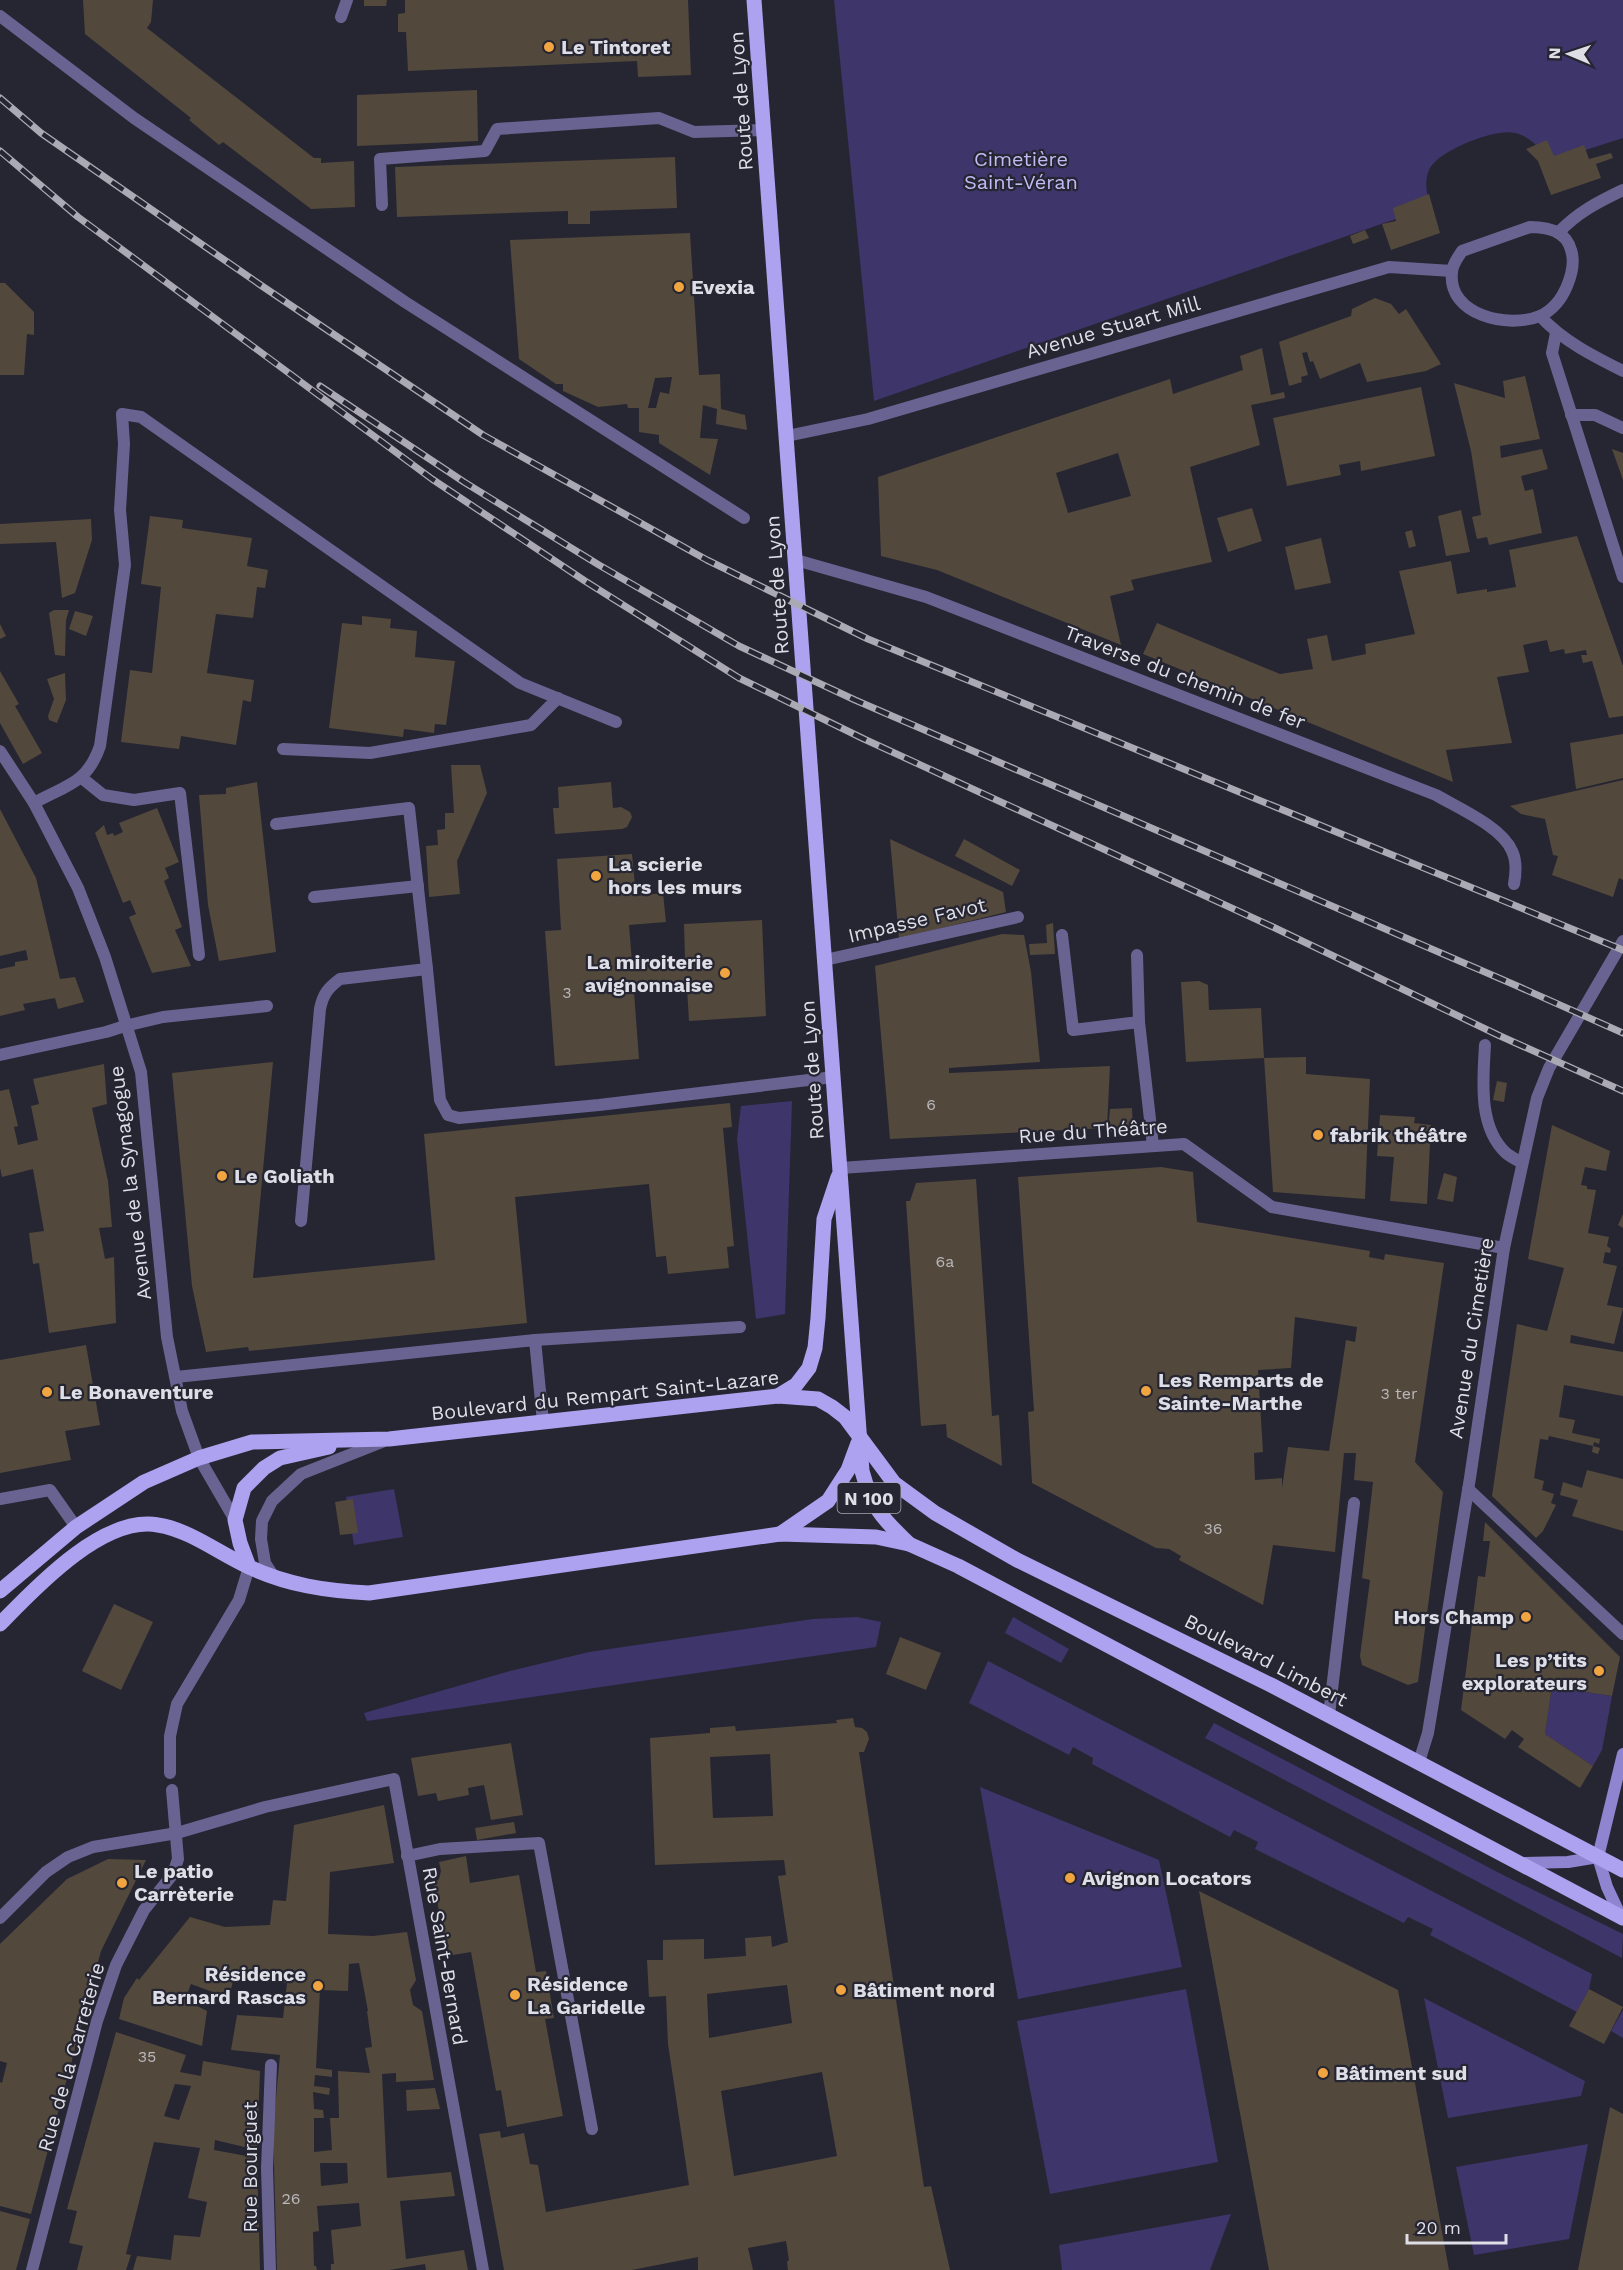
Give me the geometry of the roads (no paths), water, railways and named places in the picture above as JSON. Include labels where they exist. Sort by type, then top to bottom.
[{"type":"main road","name":"Route de Lyon","points":[[754,0],[862,1471],[869,1497],[884,1519],[909,1544]]},
{"type":"main road","name":"Route de Lyon","points":[[778,1396],[796,1385],[809,1368],[815,1348],[824,1219],[841,1168]]},
{"type":"main road","name":"Boulevard du Rempart Saint-Lazare","points":[[0,1591],[76,1527],[144,1482],[199,1458],[252,1442],[389,1439],[778,1396],[818,1399],[845,1417],[860,1438]]},
{"type":"main road","name":"Boulevard Limbert","points":[[860,1438],[894,1483],[935,1513],[1017,1560],[1329,1715],[1623,1870]]},
{"type":"main road","points":[[780,1534],[828,1501],[848,1470],[860,1438]]},
{"type":"main road","name":"Boulevard du Rempart Saint-Lazare","points":[[249,1567],[240,1544],[235,1520],[244,1488],[264,1468],[280,1458],[355,1441]]},
{"type":"main road","points":[[0,1624],[34,1589],[86,1546],[110,1533],[144,1525],[158,1525],[187,1535],[273,1577],[331,1591],[369,1593],[780,1534],[845,1534],[876,1537],[909,1544],[958,1566],[1622,1917]]},
{"type":"main road","points":[[1622,1917],[1607,1887],[1598,1857],[1623,1754]]},
{"type":"main road","points":[[1523,1863],[1568,1862],[1598,1857]]},
{"type":"street","points":[[341,17],[347,0]]},
{"type":"street","points":[[0,16],[134,118],[405,302],[744,518]]},
{"type":"street","points":[[382,205],[380,159],[485,151],[497,129],[659,118],[694,132],[764,130]]},
{"type":"street","points":[[1558,233],[1588,206],[1623,190]]},
{"type":"street","points":[[1530,227],[1544,227],[1558,233],[1571,247],[1573,268],[1564,293],[1554,306],[1540,316],[1522,320],[1504,319],[1483,315],[1459,301],[1454,289],[1452,271],[1462,251],[1530,227]]},
{"type":"street","name":"Avenue Stuart Mill","points":[[787,436],[868,419],[1389,267],[1452,271]]},
{"type":"street","points":[[1540,316],[1556,333],[1584,351],[1623,371]]},
{"type":"street","points":[[1556,333],[1552,353],[1623,577]]},
{"type":"street","points":[[34,803],[82,778],[96,759],[100,746],[125,565],[120,510],[124,444],[122,414],[141,417],[519,683],[616,722]]},
{"type":"street","points":[[1572,415],[1595,415],[1623,428]]},
{"type":"street","name":"Traverse du chemin de fer","points":[[796,560],[926,597],[1436,795],[1485,823],[1504,840],[1512,851],[1517,871],[1514,884]]},
{"type":"street","points":[[283,749],[370,753],[531,725],[558,698]]},
{"type":"street","name":"Avenue de la Synagogue","points":[[0,751],[34,803],[78,888],[105,957],[141,1072],[167,1337],[182,1411],[199,1458],[235,1520]]},
{"type":"street","points":[[82,778],[103,795],[113,797],[134,800],[180,793],[199,955]]},
{"type":"street","points":[[276,824],[409,808],[440,1100],[448,1114],[459,1118],[599,1105],[834,1077]]},
{"type":"street","points":[[314,897],[418,886]]},
{"type":"street","name":"Impasse Favot","points":[[825,960],[1018,917]]},
{"type":"street","points":[[1062,935],[1073,1029],[1139,1022]]},
{"type":"street","name":"Avenue du Cimetière","points":[[1419,1762],[1428,1733],[1468,1489],[1503,1248],[1537,1098],[1549,1068],[1623,941]]},
{"type":"street","points":[[1137,955],[1139,1022],[1153,1146]]},
{"type":"street","points":[[301,1221],[322,996],[340,979],[427,969]]},
{"type":"street","points":[[0,1055],[163,1017],[267,1006]]},
{"type":"street","points":[[1485,1046],[1483,1092],[1491,1129],[1506,1152],[1522,1163]]},
{"type":"street","name":"Rue du Théâtre","points":[[841,1168],[1184,1144],[1272,1207],[1503,1248]]},
{"type":"street","points":[[176,1377],[535,1340],[740,1327]]},
{"type":"street","points":[[535,1340],[543,1422]]},
{"type":"street","name":"Boulevard du Rempart Saint-Lazare","points":[[273,1577],[265,1563],[261,1539],[262,1521],[272,1501],[301,1474],[389,1439]]},
{"type":"street","points":[[1468,1489],[1623,1634]]},
{"type":"street","points":[[0,1499],[50,1490],[76,1527]]},
{"type":"street","points":[[1329,1715],[1354,1503]]},
{"type":"street","points":[[170,1773],[170,1736],[177,1704],[239,1600],[249,1567]]},
{"type":"street","name":"Rue Saint-Bernard","points":[[177,1833],[265,1807],[394,1779],[483,2270]]},
{"type":"street","name":"Rue de la Carreterie","points":[[32,2270],[101,2010],[116,1965],[144,1910],[173,1874],[178,1859],[172,1790]]},
{"type":"street","points":[[0,1918],[46,1872],[68,1857],[93,1847],[177,1833]]},
{"type":"street","points":[[407,1856],[440,1848],[539,1843],[592,2128]]},
{"type":"street","name":"Rue Bourguet","points":[[270,2270],[267,2168],[271,2065]]},
{"type":"railway","points":[[0,98],[41,133],[483,435],[707,560],[868,639],[1623,950]]},
{"type":"railway","points":[[0,151],[78,217],[432,479],[585,581],[739,678],[864,739],[1623,1091]]},
{"type":"railway","points":[[320,386],[464,482],[599,565],[739,646],[855,700],[1623,1033]]},
{"type":"place","name":"Le Tintoret","points":[[549,47]]},
{"type":"place","name":"Evexia","points":[[679,287]]},
{"type":"place","name":"La scierie hors les murs","points":[[596,876]]},
{"type":"place","name":"La miroiterie avignonnaise","points":[[725,973]]},
{"type":"place","name":"fabrik théâtre","points":[[1318,1135]]},
{"type":"place","name":"Le Goliath","points":[[222,1176]]},
{"type":"place","name":"Les Remparts de Sainte-Marthe","points":[[1146,1391]]},
{"type":"place","name":"Le Bonaventure","points":[[47,1392]]},
{"type":"place","name":"Hors Champ","points":[[1526,1617]]},
{"type":"place","name":"Les p’tits explorateurs","points":[[1599,1671]]},
{"type":"place","name":"Avignon Locators","points":[[1070,1878]]},
{"type":"place","name":"Le patio Carrèterie","points":[[122,1883]]},
{"type":"place","name":"Résidence Bernard Rascas","points":[[318,1986]]},
{"type":"place","name":"Bâtiment nord","points":[[841,1990]]},
{"type":"place","name":"Résidence La Garidelle","points":[[515,1995]]},
{"type":"place","name":"Bâtiment sud","points":[[1323,2073]]},
{"type":"park label","name":"Cimetière Saint-Véran","points":[[1021,170]]}]
